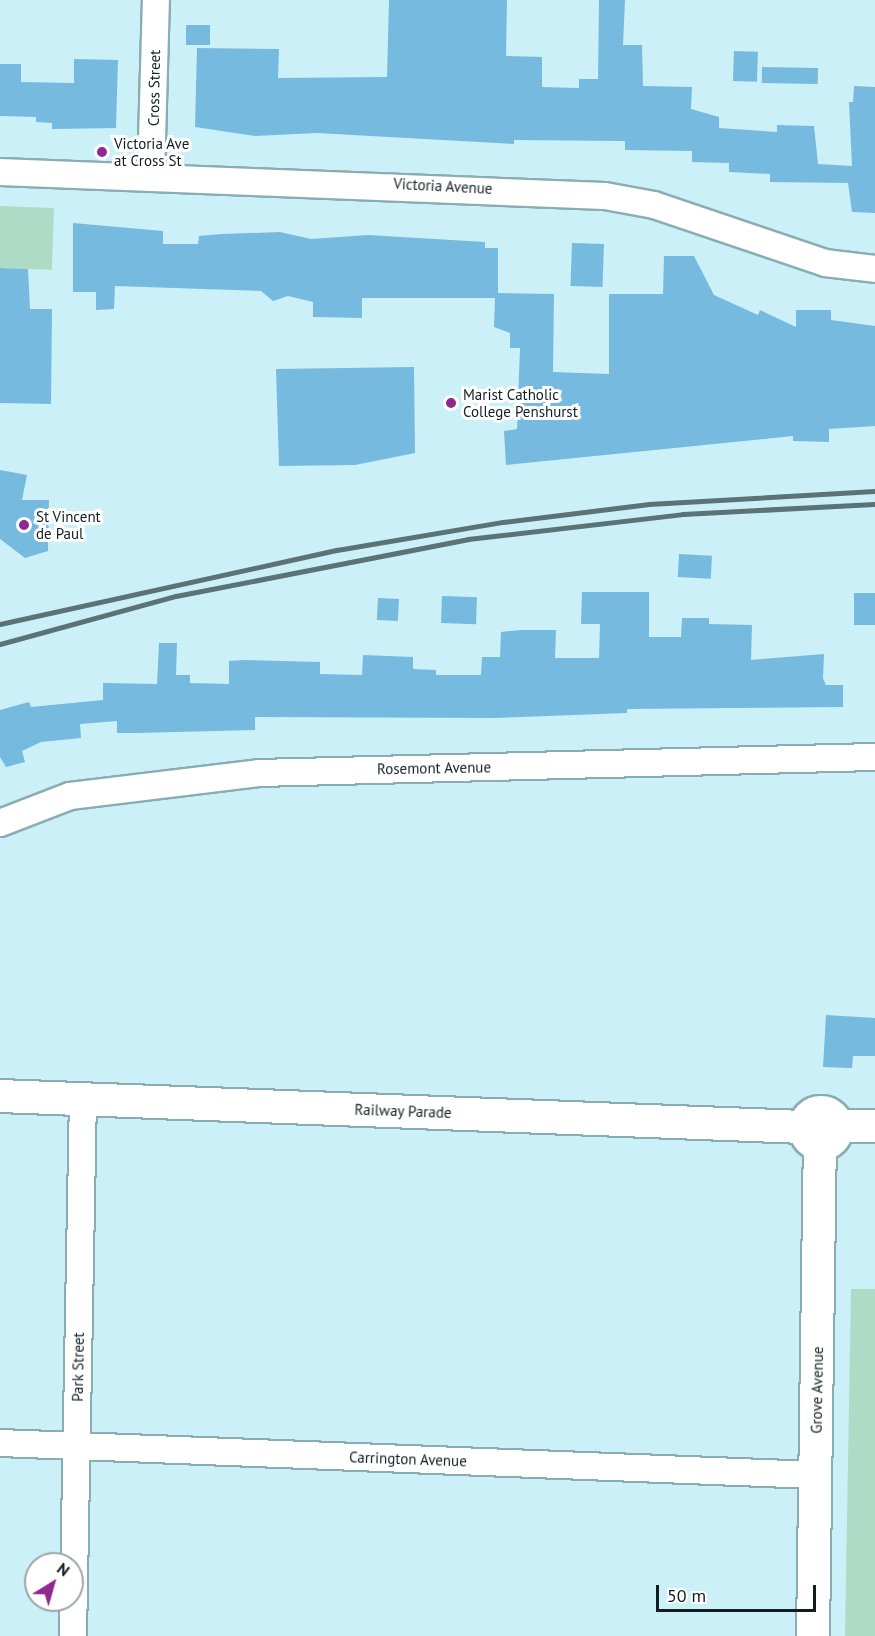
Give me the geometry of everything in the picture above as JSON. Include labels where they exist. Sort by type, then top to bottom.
[{"type":"street","name":"Cross Street","points":[[152,176],[156,0]]},
{"type":"street","name":"Victoria Avenue","points":[[0,172],[605,195],[654,205],[825,263],[875,269]]},
{"type":"street","name":"Rosemont Avenue","points":[[0,823],[70,796],[259,773],[875,757]]},
{"type":"street","name":"Railway Parade","points":[[0,1096],[821,1132],[875,1126]]},
{"type":"street","name":"Park Street","points":[[73,1636],[83,1098]]},
{"type":"street","name":"Grove Avenue","points":[[813,1636],[821,1132]]},
{"type":"street","name":"Carrington Avenue","points":[[0,1443],[815,1475]]},
{"type":"green space","points":[[0,206],[54,208],[52,270],[0,268]]},
{"type":"green space","points":[[851,1289],[875,1289],[875,1636],[845,1636]]},
{"type":"building","points":[[389,0],[507,0],[506,56],[542,57],[542,87],[579,88],[579,79],[598,79],[599,0],[625,0],[623,45],[642,45],[643,86],[692,87],[691,109],[719,117],[719,128],[777,132],[777,125],[814,126],[818,164],[852,166],[849,102],[853,102],[854,86],[875,87],[875,213],[852,212],[848,183],[770,182],[770,174],[729,172],[729,163],[692,162],[692,151],[625,150],[625,141],[514,140],[514,144],[317,133],[255,136],[195,127],[197,48],[279,49],[278,78],[387,77]]},
{"type":"building","points":[[186,25],[210,25],[210,45],[186,45]]},
{"type":"building","points":[[734,51],[758,52],[757,82],[733,81]]},
{"type":"building","points":[[74,59],[118,60],[116,128],[52,129],[52,123],[36,122],[36,117],[0,116],[0,64],[21,64],[21,82],[74,83]]},
{"type":"building","points":[[762,67],[818,68],[818,84],[762,83]]},
{"type":"building","points":[[73,223],[163,231],[163,244],[198,244],[199,236],[280,232],[311,239],[368,235],[485,242],[485,248],[498,248],[498,293],[554,294],[553,372],[609,374],[609,294],[663,294],[664,256],[694,256],[714,295],[758,315],[760,310],[796,327],[796,310],[831,310],[831,320],[875,326],[875,426],[829,429],[829,442],[793,441],[793,436],[506,465],[504,431],[517,429],[520,348],[510,348],[510,333],[494,327],[495,298],[362,298],[362,318],[313,317],[313,302],[288,296],[273,301],[261,291],[115,286],[114,309],[96,310],[96,292],[73,292]]},
{"type":"building","points":[[572,243],[604,244],[602,287],[570,286]]},
{"type":"building","points":[[0,268],[28,269],[30,309],[52,309],[51,404],[0,403]]},
{"type":"building","points":[[414,367],[415,453],[355,465],[279,466],[276,369]]},
{"type":"building","name":"St Vincent de Paul","points":[[0,470],[27,475],[22,500],[49,500],[48,551],[25,558],[0,539]]},
{"type":"building","points":[[679,554],[712,556],[711,579],[678,577]]},
{"type":"building","points":[[582,592],[649,592],[649,637],[681,637],[682,618],[709,618],[709,624],[752,625],[751,660],[824,654],[823,678],[826,685],[843,685],[843,707],[627,709],[627,713],[495,718],[255,717],[255,730],[136,733],[117,733],[117,721],[80,724],[81,738],[41,742],[22,751],[25,762],[6,767],[0,757],[0,710],[29,702],[31,707],[103,700],[103,683],[157,684],[159,643],[177,643],[176,675],[190,675],[190,683],[229,684],[229,661],[244,660],[320,662],[320,674],[362,675],[363,655],[413,657],[413,669],[436,670],[436,675],[481,675],[482,657],[500,657],[501,632],[521,630],[556,630],[555,658],[599,658],[600,624],[581,624]]},
{"type":"building","points":[[854,593],[875,593],[875,625],[854,625]]},
{"type":"building","points":[[442,596],[477,597],[476,624],[441,623]]},
{"type":"building","points":[[378,598],[399,599],[398,621],[377,620]]},
{"type":"building","points":[[826,1015],[875,1018],[875,1056],[853,1056],[852,1068],[823,1067]]},
{"type":"railway","points":[[0,624],[337,550],[503,522],[649,504],[875,491]]},
{"type":"railway","points":[[0,644],[176,596],[468,539],[683,514],[875,504]]},
{"type":"place","name":"Victoria Ave at Cross St","points":[[102,152]]},
{"type":"place","name":"Marist Catholic College Penshurst","points":[[451,403]]},
{"type":"place","name":"St Vincent de Paul","points":[[24,525]]}]
